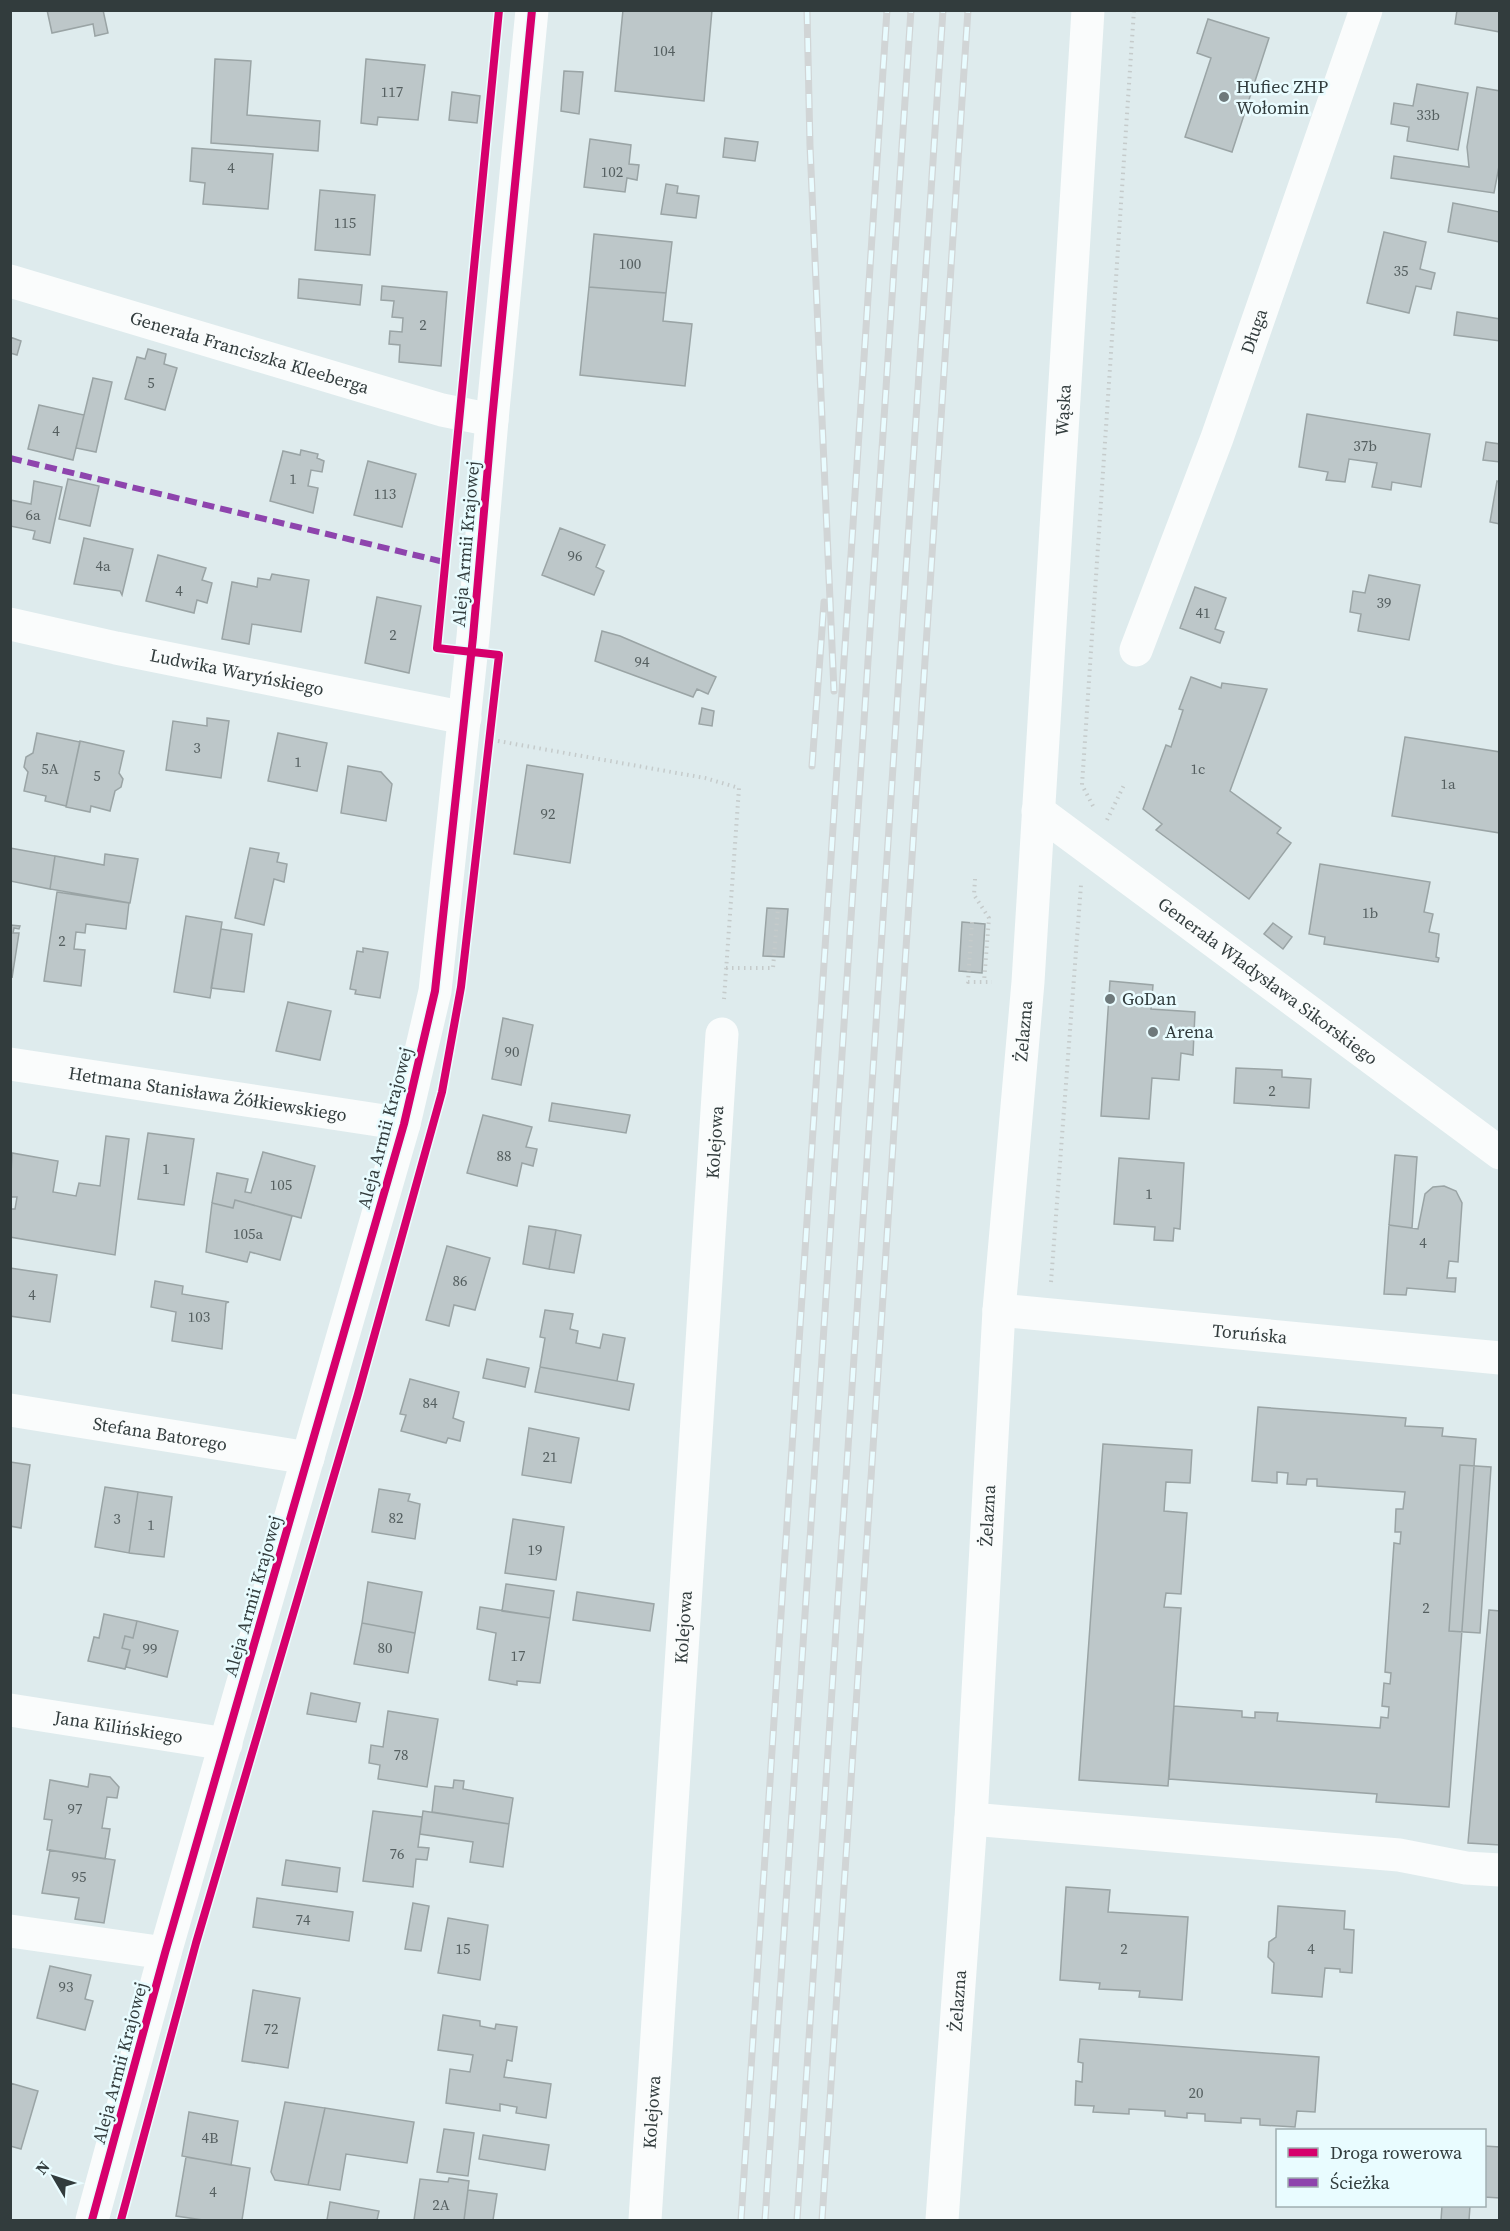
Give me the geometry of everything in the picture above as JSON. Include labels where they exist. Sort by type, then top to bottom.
[{"type":"street","name":"Aleja Armii Krajowej","points":[[93,2220],[165,1953],[404,1124],[435,991],[465,718],[532,10]]},
{"type":"street","name":"Wąska","points":[[1038,811],[1088,10]]},
{"type":"street","name":"Długa","points":[[1136,650],[1217,438],[1366,10]]},
{"type":"street","name":"Generała Franciszka Kleeberga","points":[[10,281],[442,410],[492,420]]},
{"type":"street","name":"Ludwika Waryńskiego","points":[[10,624],[128,651],[465,718]]},
{"type":"street","name":"Generała Władysława Sikorskiego","points":[[1038,811],[1099,838],[1500,1153]]},
{"type":"street","name":"Żelazna","points":[[942,2220],[971,1819],[999,1310],[1028,982],[1038,811]]},
{"type":"street","name":"Kolejowa","points":[[645,2220],[722,1034]]},
{"type":"street","name":"Hetmana Stanisława Żółkiewskiego","points":[[10,1064],[404,1124]]},
{"type":"street","name":"Toruńska","points":[[999,1310],[1500,1358]]},
{"type":"street","name":"Stefana Batorego","points":[[10,1410],[308,1458]]},
{"type":"street","name":"Jana Kilińskiego","points":[[10,1710],[226,1744]]},
{"type":"street","points":[[971,1819],[1399,1855],[1466,1868],[1500,1870]]},
{"type":"street","points":[[10,1931],[165,1953]]},
{"type":"path","points":[[1047,1315],[1081,886],[1099,838],[1082,785],[1134,10]]},
{"type":"path","points":[[491,741],[507,741],[571,752],[705,778],[739,788],[722,1034]]},
{"type":"path","points":[[975,879],[974,895],[989,918],[984,982]]},
{"type":"path","points":[[726,968],[773,968],[778,908]]},
{"type":"path","points":[[969,972],[972,922]]},
{"type":"building","points":[[47,10],[103,10],[108,33],[95,36],[93,24],[52,33]]},
{"type":"building","points":[[623,10],[712,10],[704,101],[615,91]]},
{"type":"building","points":[[1457,10],[1500,10],[1500,32],[1455,24]]},
{"type":"building","name":"Hufiec ZHP Wołomin","points":[[1208,19],[1269,38],[1232,152],[1185,137],[1211,58],[1197,53]]},
{"type":"building","points":[[215,59],[251,61],[247,115],[320,121],[318,151],[211,143]]},
{"type":"building","points":[[366,59],[425,65],[418,120],[378,117],[377,125],[361,123]]},
{"type":"building","points":[[564,71],[583,72],[579,114],[561,111]]},
{"type":"building","points":[[1417,84],[1468,93],[1458,150],[1407,141],[1409,127],[1391,124],[1394,103],[1413,106]]},
{"type":"building","points":[[1477,87],[1500,91],[1500,161],[1494,193],[1391,178],[1394,156],[1469,167],[1467,147]]},
{"type":"building","points":[[452,92],[480,96],[477,123],[449,120]]},
{"type":"building","points":[[725,138],[758,142],[755,161],[723,157]]},
{"type":"building","points":[[590,139],[631,145],[629,164],[639,165],[637,180],[627,178],[625,192],[584,187]]},
{"type":"building","points":[[192,148],[273,154],[268,209],[203,204],[205,183],[190,181]]},
{"type":"building","points":[[666,184],[678,186],[677,193],[699,196],[696,218],[661,214]]},
{"type":"building","points":[[320,190],[375,195],[370,255],[315,250]]},
{"type":"building","points":[[1453,203],[1500,212],[1500,242],[1448,232]]},
{"type":"building","points":[[1384,232],[1426,242],[1420,269],[1435,273],[1431,289],[1416,286],[1409,313],[1367,303]]},
{"type":"building","points":[[594,234],[672,242],[666,293],[589,287]]},
{"type":"building","points":[[299,279],[362,285],[360,305],[298,298]]},
{"type":"building","points":[[382,286],[447,292],[441,366],[399,362],[400,345],[389,344],[390,331],[402,332],[403,318],[392,317],[394,301],[381,300]]},
{"type":"building","points":[[589,287],[666,293],[663,321],[692,324],[685,386],[580,375]]},
{"type":"building","points":[[1457,312],[1500,319],[1500,341],[1454,335]]},
{"type":"building","points":[[10,337],[21,341],[17,355],[10,353]]},
{"type":"building","points":[[148,349],[166,354],[164,364],[177,368],[165,410],[125,399],[137,357],[145,359]]},
{"type":"building","points":[[93,378],[112,382],[96,452],[76,448]]},
{"type":"building","points":[[39,405],[84,415],[73,460],[28,449]]},
{"type":"building","points":[[1307,414],[1430,434],[1421,487],[1392,482],[1391,490],[1372,487],[1377,463],[1349,459],[1345,482],[1326,480],[1328,472],[1299,467]]},
{"type":"building","points":[[1486,442],[1500,444],[1500,462],[1483,460]]},
{"type":"building","points":[[301,450],[318,454],[317,458],[324,461],[322,472],[311,470],[308,486],[318,488],[313,513],[270,501],[283,451],[300,455]]},
{"type":"building","points":[[368,461],[416,474],[402,527],[354,515]]},
{"type":"building","points":[[68,479],[99,486],[90,526],[59,519]]},
{"type":"building","points":[[34,481],[62,487],[50,543],[33,539],[35,531],[10,526],[10,500],[31,504]]},
{"type":"building","points":[[1497,481],[1500,482],[1500,524],[1490,522]]},
{"type":"building","points":[[560,528],[605,545],[596,567],[604,571],[594,595],[542,575]]},
{"type":"building","points":[[84,538],[133,549],[122,595],[120,591],[74,584]]},
{"type":"building","points":[[158,555],[206,568],[202,580],[212,583],[207,603],[197,600],[194,613],[146,601]]},
{"type":"building","points":[[272,574],[309,580],[301,632],[252,624],[249,644],[222,639],[232,582],[257,587],[258,578],[270,580]]},
{"type":"building","points":[[1369,575],[1420,585],[1409,640],[1358,631],[1361,614],[1350,612],[1353,591],[1365,593]]},
{"type":"building","points":[[1195,587],[1226,598],[1215,629],[1224,632],[1220,643],[1180,628]]},
{"type":"building","points":[[377,597],[421,606],[409,673],[365,663]]},
{"type":"building","points":[[602,631],[620,636],[716,677],[708,694],[697,689],[693,697],[595,661]]},
{"type":"building","points":[[1191,677],[1221,688],[1222,683],[1267,689],[1230,791],[1281,828],[1277,833],[1291,843],[1249,899],[1156,830],[1162,824],[1143,809],[1166,745],[1171,747],[1183,710],[1179,709]]},
{"type":"building","points":[[702,708],[714,711],[712,726],[699,724]]},
{"type":"building","points":[[207,718],[229,721],[221,778],[166,770],[173,721],[207,726]]},
{"type":"building","points":[[37,733],[80,742],[66,806],[45,801],[46,796],[24,791],[28,772],[24,767],[26,757],[33,753]]},
{"type":"building","points":[[278,733],[327,743],[317,791],[268,781]]},
{"type":"building","points":[[1405,737],[1500,752],[1500,833],[1392,816]]},
{"type":"building","points":[[80,741],[124,751],[119,773],[123,779],[121,787],[115,791],[110,811],[91,806],[90,812],[66,807]]},
{"type":"building","points":[[527,765],[583,774],[570,863],[514,854]]},
{"type":"building","points":[[348,766],[381,772],[392,784],[386,821],[341,813]]},
{"type":"building","points":[[10,848],[55,856],[50,889],[10,881]]},
{"type":"building","points":[[250,848],[279,853],[277,862],[287,864],[284,882],[274,879],[264,925],[235,918]]},
{"type":"building","points":[[105,854],[138,859],[130,903],[50,889],[55,856],[104,865]]},
{"type":"building","points":[[1320,864],[1430,882],[1424,912],[1433,914],[1429,932],[1439,934],[1436,957],[1439,958],[1438,962],[1324,944],[1325,937],[1309,934]]},
{"type":"building","points":[[57,892],[129,903],[126,929],[86,924],[85,933],[76,932],[74,949],[85,950],[81,986],[44,981]]},
{"type":"building","points":[[767,908],[788,909],[784,957],[763,956]]},
{"type":"building","points":[[186,916],[222,922],[210,998],[174,992]]},
{"type":"building","points":[[962,922],[985,924],[982,973],[959,971]]},
{"type":"building","points":[[1273,923],[1292,937],[1283,949],[1264,934]]},
{"type":"building","points":[[10,925],[20,926],[19,929],[14,928],[13,933],[19,933],[12,978]]},
{"type":"building","points":[[221,929],[252,934],[244,992],[211,988]]},
{"type":"building","points":[[363,948],[388,952],[380,998],[355,994],[356,990],[350,989],[357,951],[363,952]]},
{"type":"building","points":[[1110,981],[1153,985],[1151,1009],[1195,1012],[1193,1055],[1181,1053],[1179,1080],[1152,1078],[1149,1119],[1101,1116]]},
{"type":"building","points":[[288,1002],[331,1011],[320,1060],[276,1051]]},
{"type":"building","points":[[503,1018],[533,1025],[521,1085],[492,1079]]},
{"type":"building","points":[[1236,1068],[1282,1070],[1282,1077],[1311,1079],[1309,1108],[1234,1103]]},
{"type":"building","points":[[552,1103],[630,1115],[626,1133],[549,1121]]},
{"type":"building","points":[[483,1115],[532,1127],[526,1147],[537,1149],[533,1166],[522,1163],[517,1186],[467,1173]]},
{"type":"building","points":[[148,1133],[194,1139],[184,1205],[138,1199]]},
{"type":"building","points":[[106,1136],[129,1139],[115,1255],[10,1237],[10,1209],[15,1209],[17,1197],[10,1197],[12,1153],[58,1161],[53,1192],[76,1196],[79,1183],[100,1186]]},
{"type":"building","points":[[263,1152],[315,1166],[301,1218],[235,1200],[233,1208],[212,1203],[217,1173],[248,1179],[245,1192],[251,1193]]},
{"type":"building","points":[[1395,1155],[1417,1157],[1412,1228],[1389,1225]]},
{"type":"building","points":[[1119,1158],[1184,1163],[1180,1229],[1174,1228],[1173,1241],[1154,1240],[1155,1227],[1114,1224]]},
{"type":"building","points":[[1444,1186],[1456,1191],[1462,1203],[1458,1262],[1449,1261],[1447,1278],[1456,1278],[1455,1292],[1407,1288],[1406,1295],[1384,1294],[1389,1225],[1418,1229],[1425,1194],[1433,1187]]},
{"type":"building","points":[[235,1200],[292,1216],[280,1260],[250,1252],[247,1262],[206,1252],[212,1203],[233,1208]]},
{"type":"building","points":[[529,1226],[556,1230],[549,1269],[523,1264]]},
{"type":"building","points":[[556,1230],[581,1235],[574,1273],[549,1269]]},
{"type":"building","points":[[447,1246],[490,1258],[475,1310],[454,1305],[449,1326],[426,1320]]},
{"type":"building","points":[[10,1268],[57,1275],[50,1322],[10,1316]]},
{"type":"building","points":[[155,1281],[183,1286],[182,1294],[229,1302],[226,1303],[222,1349],[172,1341],[176,1312],[151,1307]]},
{"type":"building","points":[[545,1310],[573,1314],[570,1329],[578,1331],[576,1343],[600,1348],[603,1334],[625,1338],[617,1381],[540,1367],[545,1338],[540,1337]]},
{"type":"building","points":[[487,1359],[529,1368],[525,1387],[483,1378]]},
{"type":"building","points":[[540,1367],[634,1384],[629,1410],[535,1392]]},
{"type":"building","points":[[410,1379],[459,1392],[453,1418],[464,1422],[460,1441],[448,1438],[446,1443],[401,1431],[406,1415],[400,1414]]},
{"type":"building","points":[[1258,1407],[1406,1418],[1405,1426],[1443,1428],[1442,1436],[1476,1439],[1449,1807],[1376,1802],[1377,1794],[1169,1779],[1174,1706],[1242,1711],[1242,1717],[1255,1718],[1255,1712],[1278,1713],[1277,1721],[1380,1728],[1381,1717],[1388,1718],[1389,1707],[1382,1706],[1384,1683],[1390,1684],[1391,1673],[1385,1672],[1394,1543],[1400,1544],[1401,1532],[1395,1532],[1396,1509],[1403,1509],[1405,1492],[1317,1486],[1317,1479],[1307,1479],[1306,1485],[1287,1484],[1288,1473],[1277,1472],[1277,1483],[1252,1481]]},
{"type":"building","points":[[529,1428],[579,1438],[571,1483],[522,1475]]},
{"type":"building","points":[[1103,1444],[1192,1450],[1190,1483],[1166,1482],[1164,1511],[1187,1513],[1181,1594],[1166,1593],[1164,1607],[1181,1608],[1168,1786],[1079,1780]]},
{"type":"building","points":[[10,1462],[30,1465],[21,1528],[10,1526]]},
{"type":"building","points":[[1460,1465],[1491,1467],[1480,1633],[1449,1631]]},
{"type":"building","points":[[105,1487],[138,1492],[129,1553],[95,1547]]},
{"type":"building","points":[[379,1489],[410,1494],[408,1501],[420,1504],[415,1539],[372,1532]]},
{"type":"building","points":[[138,1492],[172,1497],[164,1557],[129,1553]]},
{"type":"building","points":[[513,1519],[564,1527],[556,1580],[505,1573]]},
{"type":"building","points":[[368,1582],[422,1592],[415,1633],[362,1623]]},
{"type":"building","points":[[506,1584],[554,1591],[550,1618],[502,1611]]},
{"type":"building","points":[[577,1592],[654,1604],[650,1631],[573,1620]]},
{"type":"building","points":[[480,1607],[550,1618],[540,1683],[517,1681],[517,1685],[489,1680],[496,1633],[477,1629]]},
{"type":"building","points":[[1489,1610],[1500,1611],[1500,1845],[1468,1843]]},
{"type":"building","points":[[104,1614],[137,1621],[133,1638],[125,1636],[122,1648],[130,1650],[125,1669],[88,1661],[94,1637],[99,1638]]},
{"type":"building","points":[[137,1621],[178,1631],[167,1677],[126,1667],[130,1650],[122,1648],[125,1636],[133,1638]]},
{"type":"building","points":[[362,1623],[415,1633],[408,1673],[354,1664]]},
{"type":"building","points":[[311,1693],[360,1703],[356,1722],[307,1714]]},
{"type":"building","points":[[388,1711],[438,1719],[427,1787],[378,1779],[380,1765],[369,1763],[371,1745],[383,1747]]},
{"type":"building","points":[[90,1774],[110,1777],[119,1787],[117,1798],[107,1797],[102,1828],[110,1829],[105,1859],[47,1850],[52,1820],[44,1819],[50,1780],[88,1787]]},
{"type":"building","points":[[454,1780],[464,1781],[463,1789],[513,1798],[509,1824],[432,1812],[435,1786],[453,1788]]},
{"type":"building","points":[[373,1811],[422,1817],[418,1847],[429,1848],[427,1860],[416,1859],[413,1887],[363,1881]]},
{"type":"building","points":[[423,1811],[509,1824],[503,1867],[470,1862],[473,1842],[420,1834]]},
{"type":"building","points":[[50,1850],[115,1860],[104,1923],[75,1919],[79,1898],[42,1893]]},
{"type":"building","points":[[286,1860],[340,1868],[337,1892],[282,1885]]},
{"type":"building","points":[[1066,1887],[1110,1890],[1108,1912],[1188,1917],[1182,2000],[1139,1997],[1140,1991],[1099,1989],[1100,1983],[1060,1980]]},
{"type":"building","points":[[257,1898],[353,1912],[349,1941],[253,1927]]},
{"type":"building","points":[[413,1903],[429,1906],[421,1951],[405,1949]]},
{"type":"building","points":[[1278,1906],[1345,1911],[1344,1929],[1354,1930],[1352,1973],[1325,1968],[1322,1997],[1272,1993],[1274,1963],[1268,1957],[1269,1942],[1276,1937]]},
{"type":"building","points":[[448,1918],[488,1925],[480,1980],[438,1973]]},
{"type":"building","points":[[50,1966],[91,1975],[85,1999],[93,2001],[85,2030],[37,2018]]},
{"type":"building","points":[[253,1990],[300,1998],[288,2068],[242,2061]]},
{"type":"building","points":[[443,2015],[480,2021],[480,2026],[495,2029],[496,2024],[517,2027],[512,2061],[507,2060],[504,2077],[551,2084],[546,2118],[516,2113],[517,2107],[500,2104],[500,2111],[446,2103],[450,2069],[470,2072],[473,2055],[438,2050]]},
{"type":"building","points":[[1080,2039],[1319,2057],[1315,2112],[1297,2111],[1295,2127],[1260,2125],[1260,2119],[1241,2118],[1241,2123],[1205,2121],[1205,2114],[1187,2113],[1187,2118],[1165,2116],[1165,2111],[1129,2109],[1129,2114],[1093,2112],[1094,2106],[1075,2105],[1076,2081],[1082,2082],[1083,2063],[1078,2062]]},
{"type":"building","points":[[10,2083],[38,2091],[21,2149],[10,2146]]},
{"type":"building","points":[[285,2102],[325,2108],[308,2185],[275,2180],[271,2172]]},
{"type":"building","points":[[325,2108],[414,2122],[407,2163],[346,2154],[340,2190],[308,2185]]},
{"type":"building","points":[[189,2112],[238,2121],[231,2165],[182,2156]]},
{"type":"building","points":[[444,2129],[474,2133],[468,2176],[437,2172]]},
{"type":"building","points":[[483,2135],[549,2145],[545,2170],[479,2159]]},
{"type":"building","points":[[1486,2146],[1500,2147],[1500,2198],[1486,2197]]},
{"type":"building","points":[[186,2157],[250,2168],[242,2220],[203,2220],[176,2216]]},
{"type":"building","points":[[449,2178],[469,2181],[464,2220],[414,2220],[420,2179],[448,2182]]},
{"type":"building","points":[[468,2190],[497,2194],[493,2220],[464,2220]]},
{"type":"building","points":[[330,2202],[379,2211],[377,2220],[327,2220]]},
{"type":"building","points":[[1442,2207],[1470,2207],[1469,2220],[1441,2220]]},
{"type":"railway","points":[[807,10],[810,146],[834,691]]},
{"type":"railway","points":[[741,2220],[887,10]]},
{"type":"railway","points":[[765,2220],[911,10]]},
{"type":"railway","points":[[797,2220],[943,10]]},
{"type":"railway","points":[[822,2220],[968,10]]},
{"type":"railway","points":[[812,766],[824,602]]},
{"type":"marked path","points":[[10,458],[444,562]]},
{"type":"cycle path","points":[[121,2220],[196,1943],[358,1394],[442,1092],[461,987],[499,655],[437,648],[499,10]]},
{"type":"cycle path","points":[[92,2220],[165,1953],[404,1124],[435,991],[473,637],[532,10]]},
{"type":"place","name":"Hufiec ZHP Wołomin","points":[[1224,97]]},
{"type":"place","name":"GoDan","points":[[1110,999]]},
{"type":"place","name":"Arena","points":[[1153,1032]]}]
